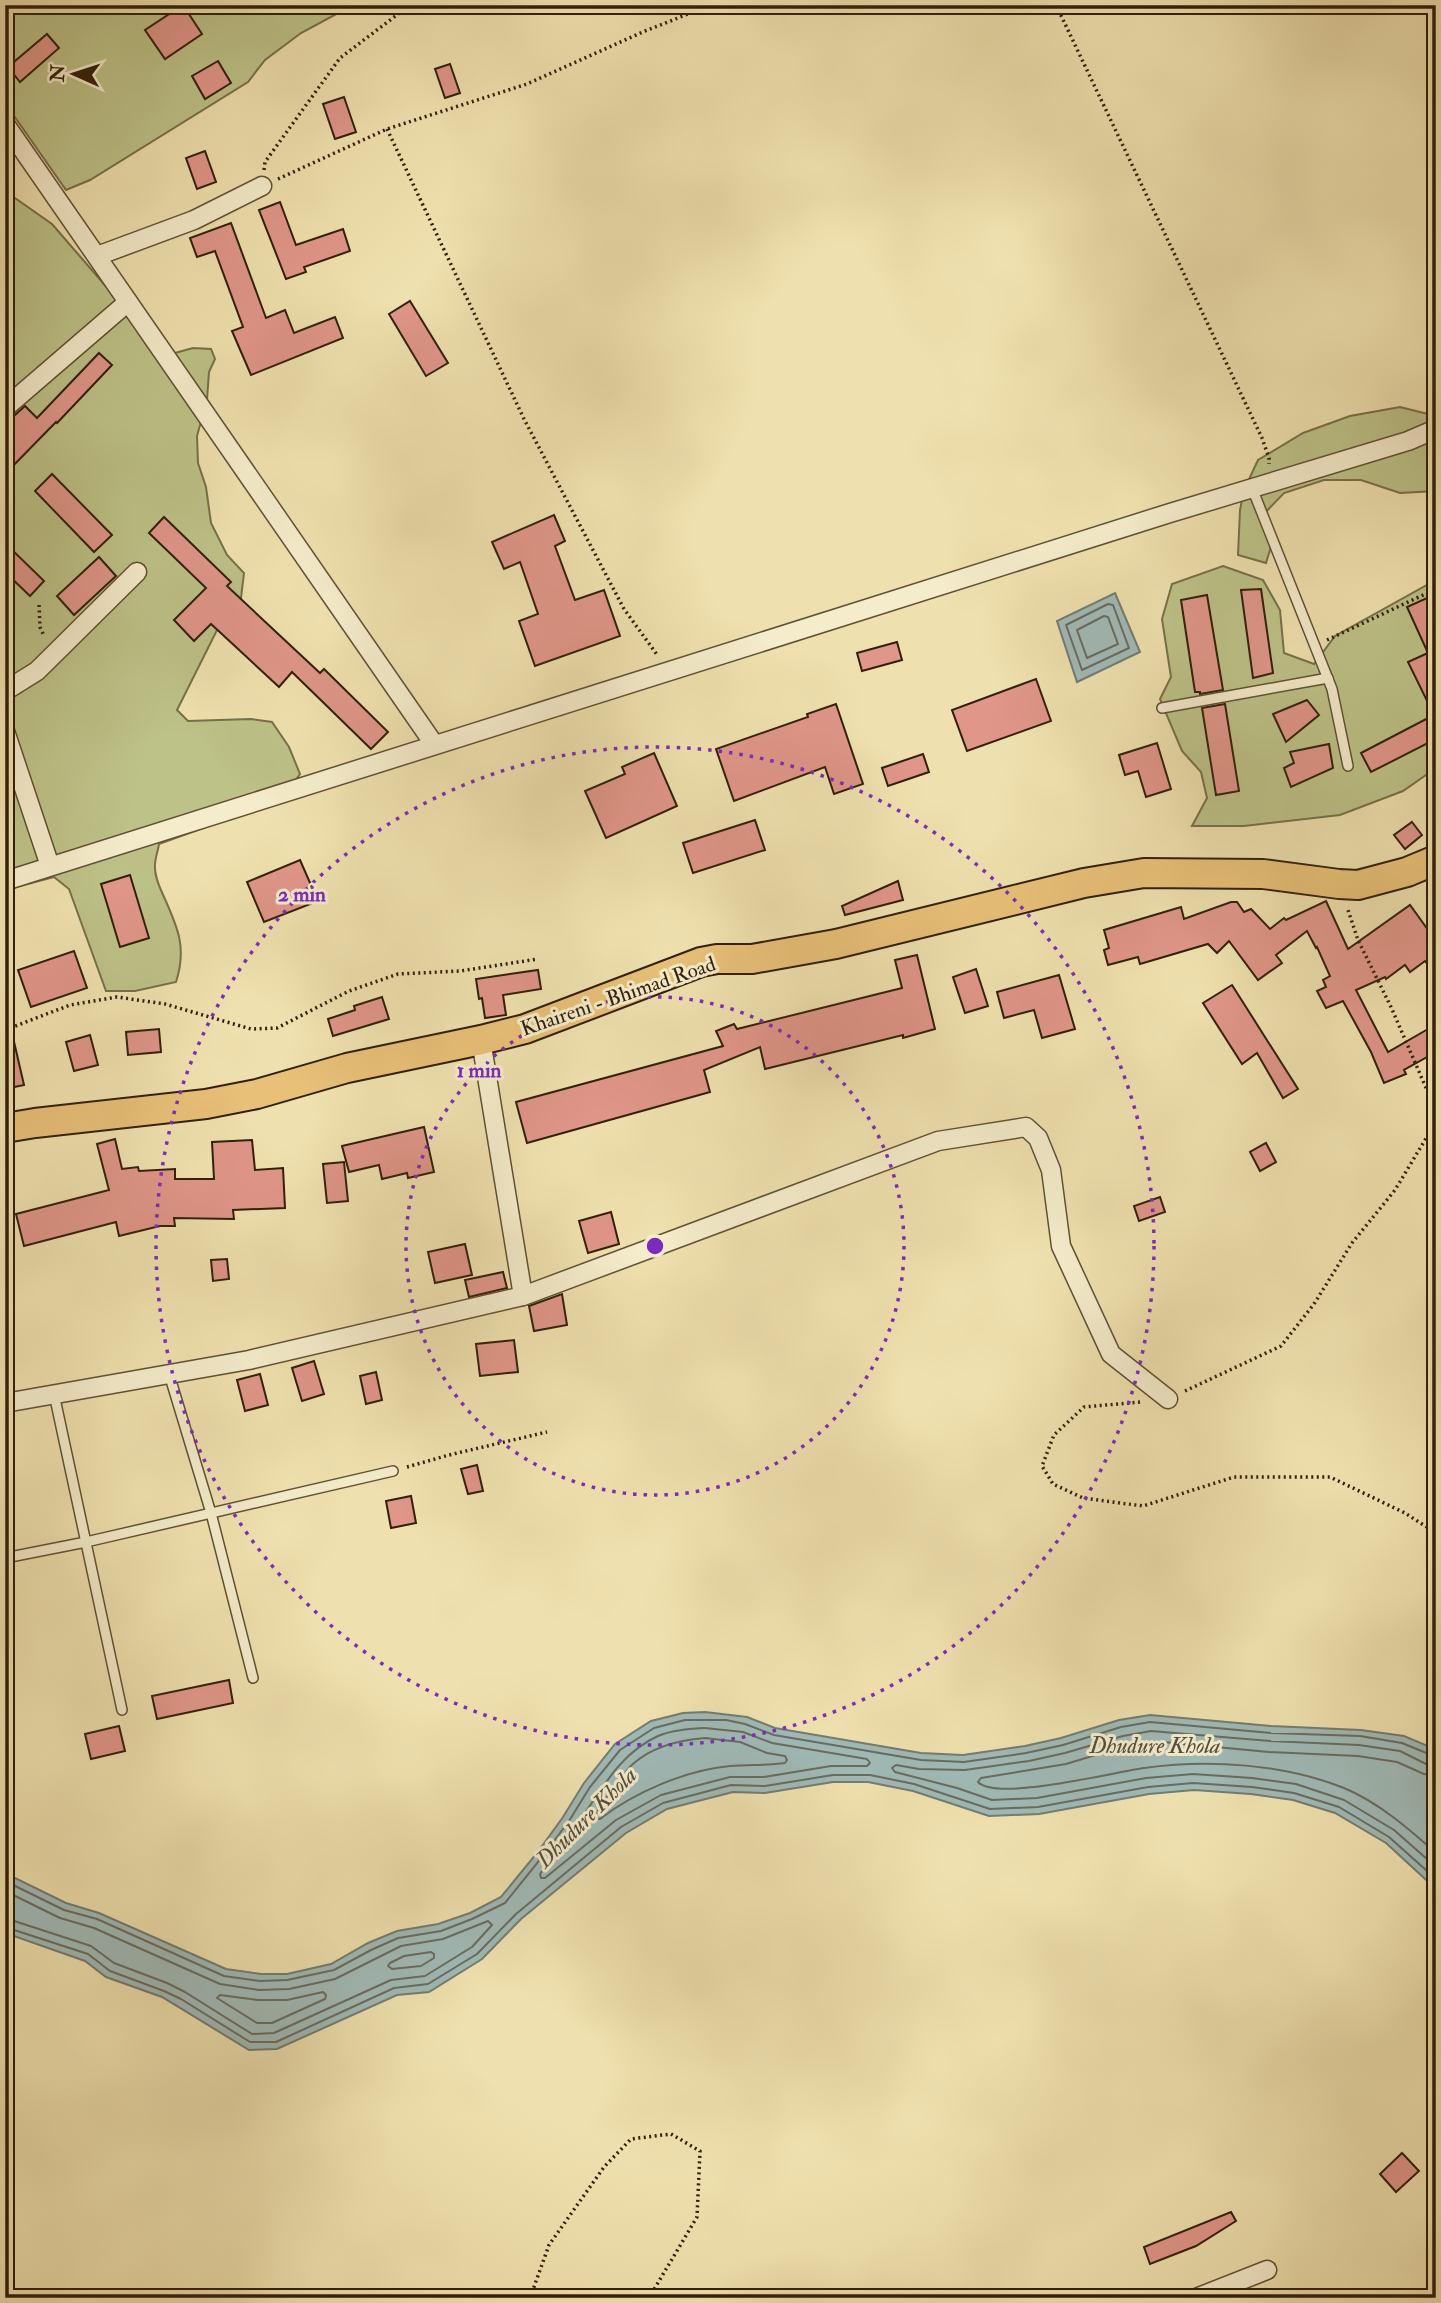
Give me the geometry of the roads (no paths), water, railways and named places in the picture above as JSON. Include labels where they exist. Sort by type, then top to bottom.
[{"type":"main road","name":"Khaireni - Bhimad Road","points":[[5,1128],[227,1101],[347,1068],[525,1029],[701,962],[752,958],[835,944],[1084,883],[1144,873],[1184,872],[1263,874],[1358,885],[1407,872],[1436,860]]},
{"type":"street","points":[[5,124],[434,744]]},
{"type":"street","points":[[97,256],[194,220],[262,186]]},
{"type":"street","points":[[5,408],[128,302]]},
{"type":"street","points":[[5,881],[434,744],[1408,441],[1436,429]]},
{"type":"street","points":[[5,691],[37,671],[137,572]]},
{"type":"street","points":[[5,731],[50,866]]},
{"type":"street","points":[[481,1040],[523,1296]]},
{"type":"street","points":[[5,1403],[249,1360],[523,1296],[938,1141],[1026,1127],[1038,1138],[1051,1170],[1060,1246],[1111,1354],[1168,1399]]},
{"type":"street","points":[[1196,2298],[1267,2270]]},
{"type":"lane","points":[[1260,486],[1332,689],[1348,766]]},
{"type":"lane","points":[[1162,708],[1328,678]]},
{"type":"lane","points":[[169,1374],[211,1513],[253,1678]]},
{"type":"lane","points":[[54,1394],[122,1710]]},
{"type":"lane","points":[[5,1558],[86,1542],[393,1471]]},
{"type":"water","points":[[1115,593],[1140,652],[1077,682],[1057,621]]},
{"type":"water","name":"Dhudure Khola","points":[[705,1712],[747,1717],[775,1728],[921,1753],[963,1755],[1025,1746],[1119,1720],[1150,1715],[1271,1726],[1361,1730],[1404,1736],[1436,1752],[1436,1889],[1386,1843],[1335,1813],[1293,1800],[1251,1794],[1194,1790],[1149,1794],[1039,1814],[989,1816],[913,1791],[868,1782],[833,1782],[765,1793],[733,1792],[667,1809],[626,1833],[521,1919],[482,1959],[429,1992],[397,1995],[277,2049],[249,2050],[162,1997],[106,1977],[85,1961],[8,1934],[5,1930],[5,1873],[66,1903],[99,1913],[226,1969],[261,1974],[287,1974],[331,1964],[368,1943],[397,1931],[438,1924],[470,1913],[501,1897],[537,1853],[584,1783],[615,1744],[651,1721],[683,1713]]}]
